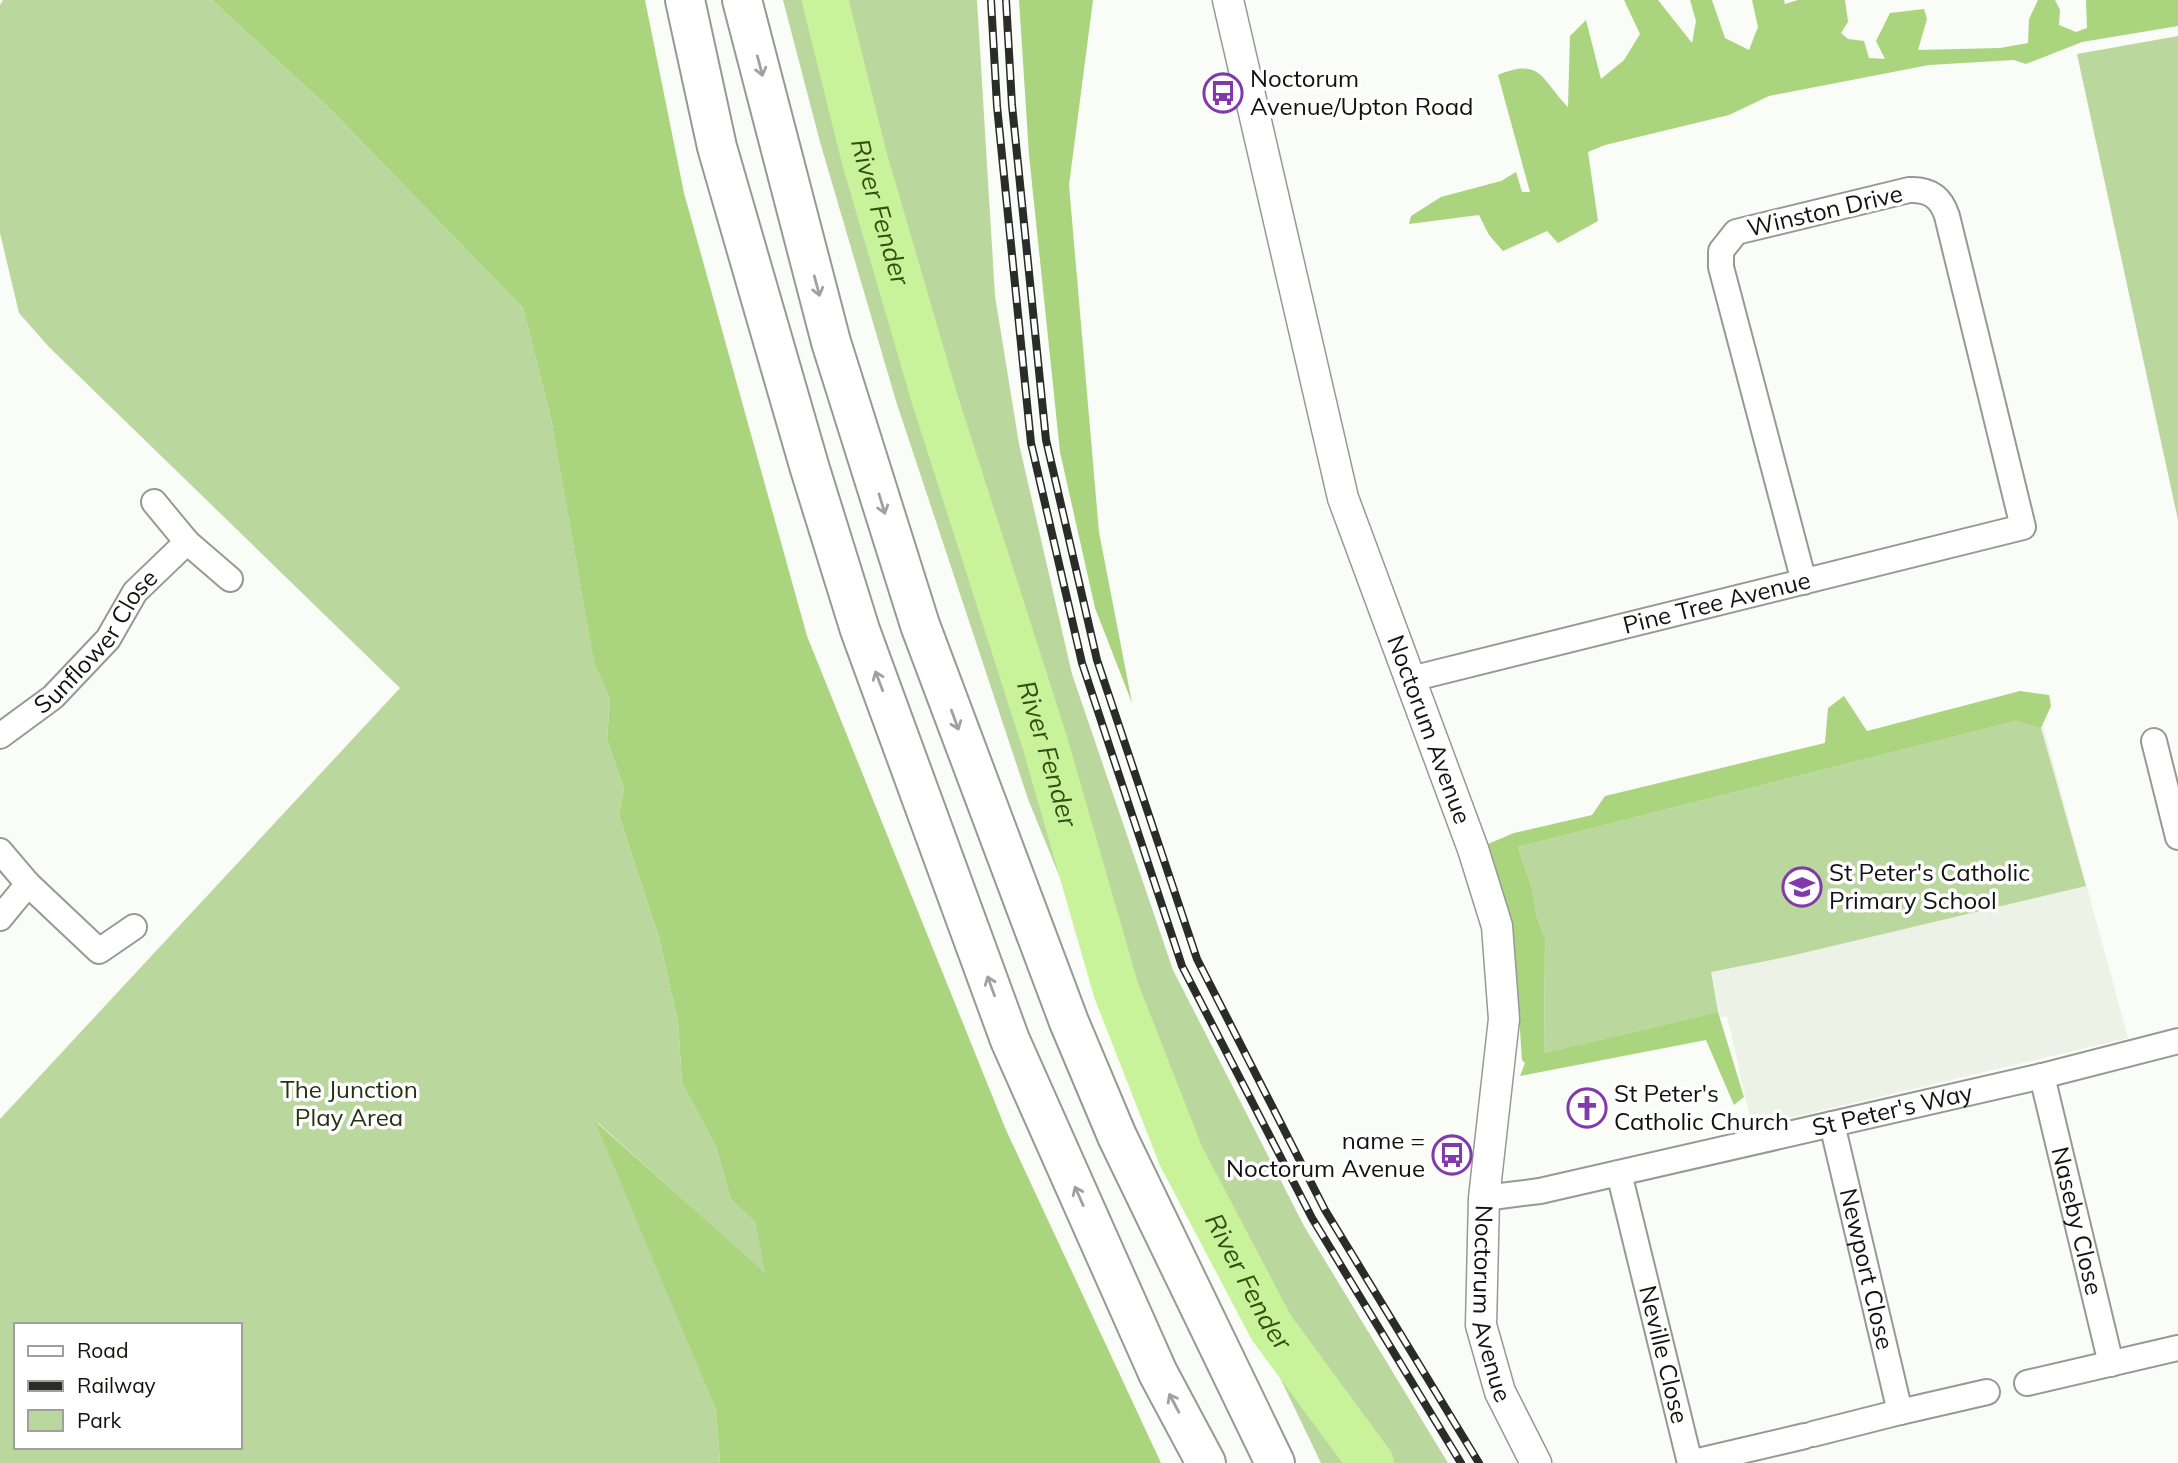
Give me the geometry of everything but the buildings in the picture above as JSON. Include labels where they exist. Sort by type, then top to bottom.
[{"type":"highway","points":[[685,0],[717,146],[810,469],[860,630],[1010,1040],[1158,1373],[1206,1463]]},
{"type":"highway","points":[[742,0],[831,342],[920,625],[1069,1022],[1117,1136],[1275,1463]]},
{"type":"street","name":"Noctorum Avenue","points":[[1228,0],[1343,498],[1411,679],[1497,926],[1504,1019],[1484,1198],[1481,1325],[1500,1392],[1536,1463]]},
{"type":"street","name":"Winston Drive","points":[[1804,582],[1720,259],[1729,237],[1744,230],[1909,190],[1929,192],[1938,198],[1947,216],[2023,527]]},
{"type":"street","points":[[154,502],[187,542],[230,579]]},
{"type":"street","name":"Pine Tree Avenue","points":[[1411,679],[2023,527]]},
{"type":"street","name":"Sunflower Close","points":[[0,736],[53,697],[108,639],[135,592],[187,542]]},
{"type":"street","points":[[2154,741],[2178,837]]},
{"type":"street","points":[[0,851],[28,884],[99,951],[134,927]]},
{"type":"street","points":[[0,918],[28,884]]},
{"type":"street","name":"St Peter's Way","points":[[1484,1198],[1540,1191],[2042,1076],[2178,1041]]},
{"type":"street","name":"Naseby Close","points":[[2042,1076],[2111,1364]]},
{"type":"street","name":"Newport Close","points":[[1832,1124],[1900,1412]]},
{"type":"street","name":"Neville Close","points":[[1619,1173],[1690,1463],[1900,1412]]},
{"type":"street","points":[[2027,1384],[2178,1348]]},
{"type":"street","points":[[1900,1412],[1987,1392]]},
{"type":"shaded area","name":"St Peter's Catholic Primary School","points":[[2039,711],[2128,1038],[1752,1127],[1727,1016],[1534,1061]]},
{"type":"green space","name":"The Junction Play Area","points":[[3,0],[212,0],[330,109],[523,308],[551,419],[594,661],[610,699],[607,739],[624,789],[619,815],[659,938],[678,1022],[682,1083],[716,1147],[731,1200],[755,1222],[766,1275],[597,1122],[716,1410],[720,1463],[0,1463],[0,1119],[400,688],[49,347],[19,313],[0,233],[0,5]]},
{"type":"green space","points":[[212,0],[645,0],[684,193],[807,636],[1006,1130],[1161,1463],[720,1463],[716,1410],[595,1121],[765,1273],[755,1222],[731,1200],[716,1147],[682,1083],[678,1022],[659,938],[619,815],[624,789],[607,739],[610,699],[594,662],[551,419],[523,308],[330,109]]},
{"type":"green space","points":[[783,0],[977,0],[995,296],[1019,444],[1072,674],[1173,970],[1304,1226],[1448,1463],[1321,1463],[1172,1153],[1028,799],[896,401],[820,142]]},
{"type":"green space","points":[[1019,0],[1093,0],[1069,185],[1099,532],[1132,703],[1095,608],[1060,452],[1029,155]]},
{"type":"green space","points":[[1624,0],[1658,0],[1692,43],[1696,21],[1690,0],[1712,0],[1725,38],[1749,50],[1758,27],[1752,0],[1784,0],[1785,4],[1798,0],[1845,0],[1848,22],[1841,33],[1848,39],[1864,41],[1869,58],[1885,59],[1876,41],[1890,13],[1924,9],[1927,19],[1918,50],[2000,48],[2028,43],[2029,19],[2038,0],[2055,0],[2060,10],[2059,25],[2076,32],[2087,28],[2086,0],[2178,0],[2178,26],[2082,42],[2026,64],[2014,60],[1929,65],[1769,96],[1729,115],[1605,145],[1588,152],[1598,221],[1558,243],[1547,231],[1503,251],[1489,235],[1479,215],[1409,224],[1411,216],[1441,197],[1501,181],[1516,172],[1522,192],[1530,192],[1498,75],[1513,70],[1532,70],[1546,80],[1568,107],[1570,36],[1586,20],[1601,79],[1624,60],[1640,34]]},
{"type":"green space","points":[[2178,36],[2178,520],[2077,54]]},
{"type":"green space","points":[[2020,691],[2049,695],[2051,706],[2041,728],[2016,721],[1518,847],[1532,888],[1537,918],[1545,937],[1544,1053],[1718,1012],[1744,1097],[1734,1105],[1706,1040],[1520,1076],[1525,1063],[1522,1060],[1514,942],[1488,844],[1514,833],[1592,815],[1605,796],[1825,743],[1828,708],[1844,696],[1867,731]]},
{"type":"green space","points":[[2016,721],[2041,728],[2086,886],[1786,957],[1711,972],[1718,1012],[1544,1053],[1545,937],[1537,918],[1532,888],[1518,847]]},
{"type":"waterway","name":"River Fender","points":[[825,0],[864,157],[935,400],[1045,743],[1116,990],[1181,1156],[1271,1327],[1371,1463]]},
{"type":"railway","points":[[991,0],[997,106],[1031,443],[1082,663],[1182,966],[1312,1218],[1461,1463]]},
{"type":"railway","points":[[1006,0],[1012,105],[1046,440],[1097,660],[1197,959],[1325,1210],[1479,1463]]},
{"type":"place","name":"Noctorum Avenue/Upton Road","points":[[1223,93]]},
{"type":"place","name":"St Peter's Catholic Primary School","points":[[1802,887]]},
{"type":"place","name":"St Peter's Catholic Church","points":[[1587,1108]]},
{"type":"place","name":"name = Noctorum Avenue","points":[[1452,1155]]}]
